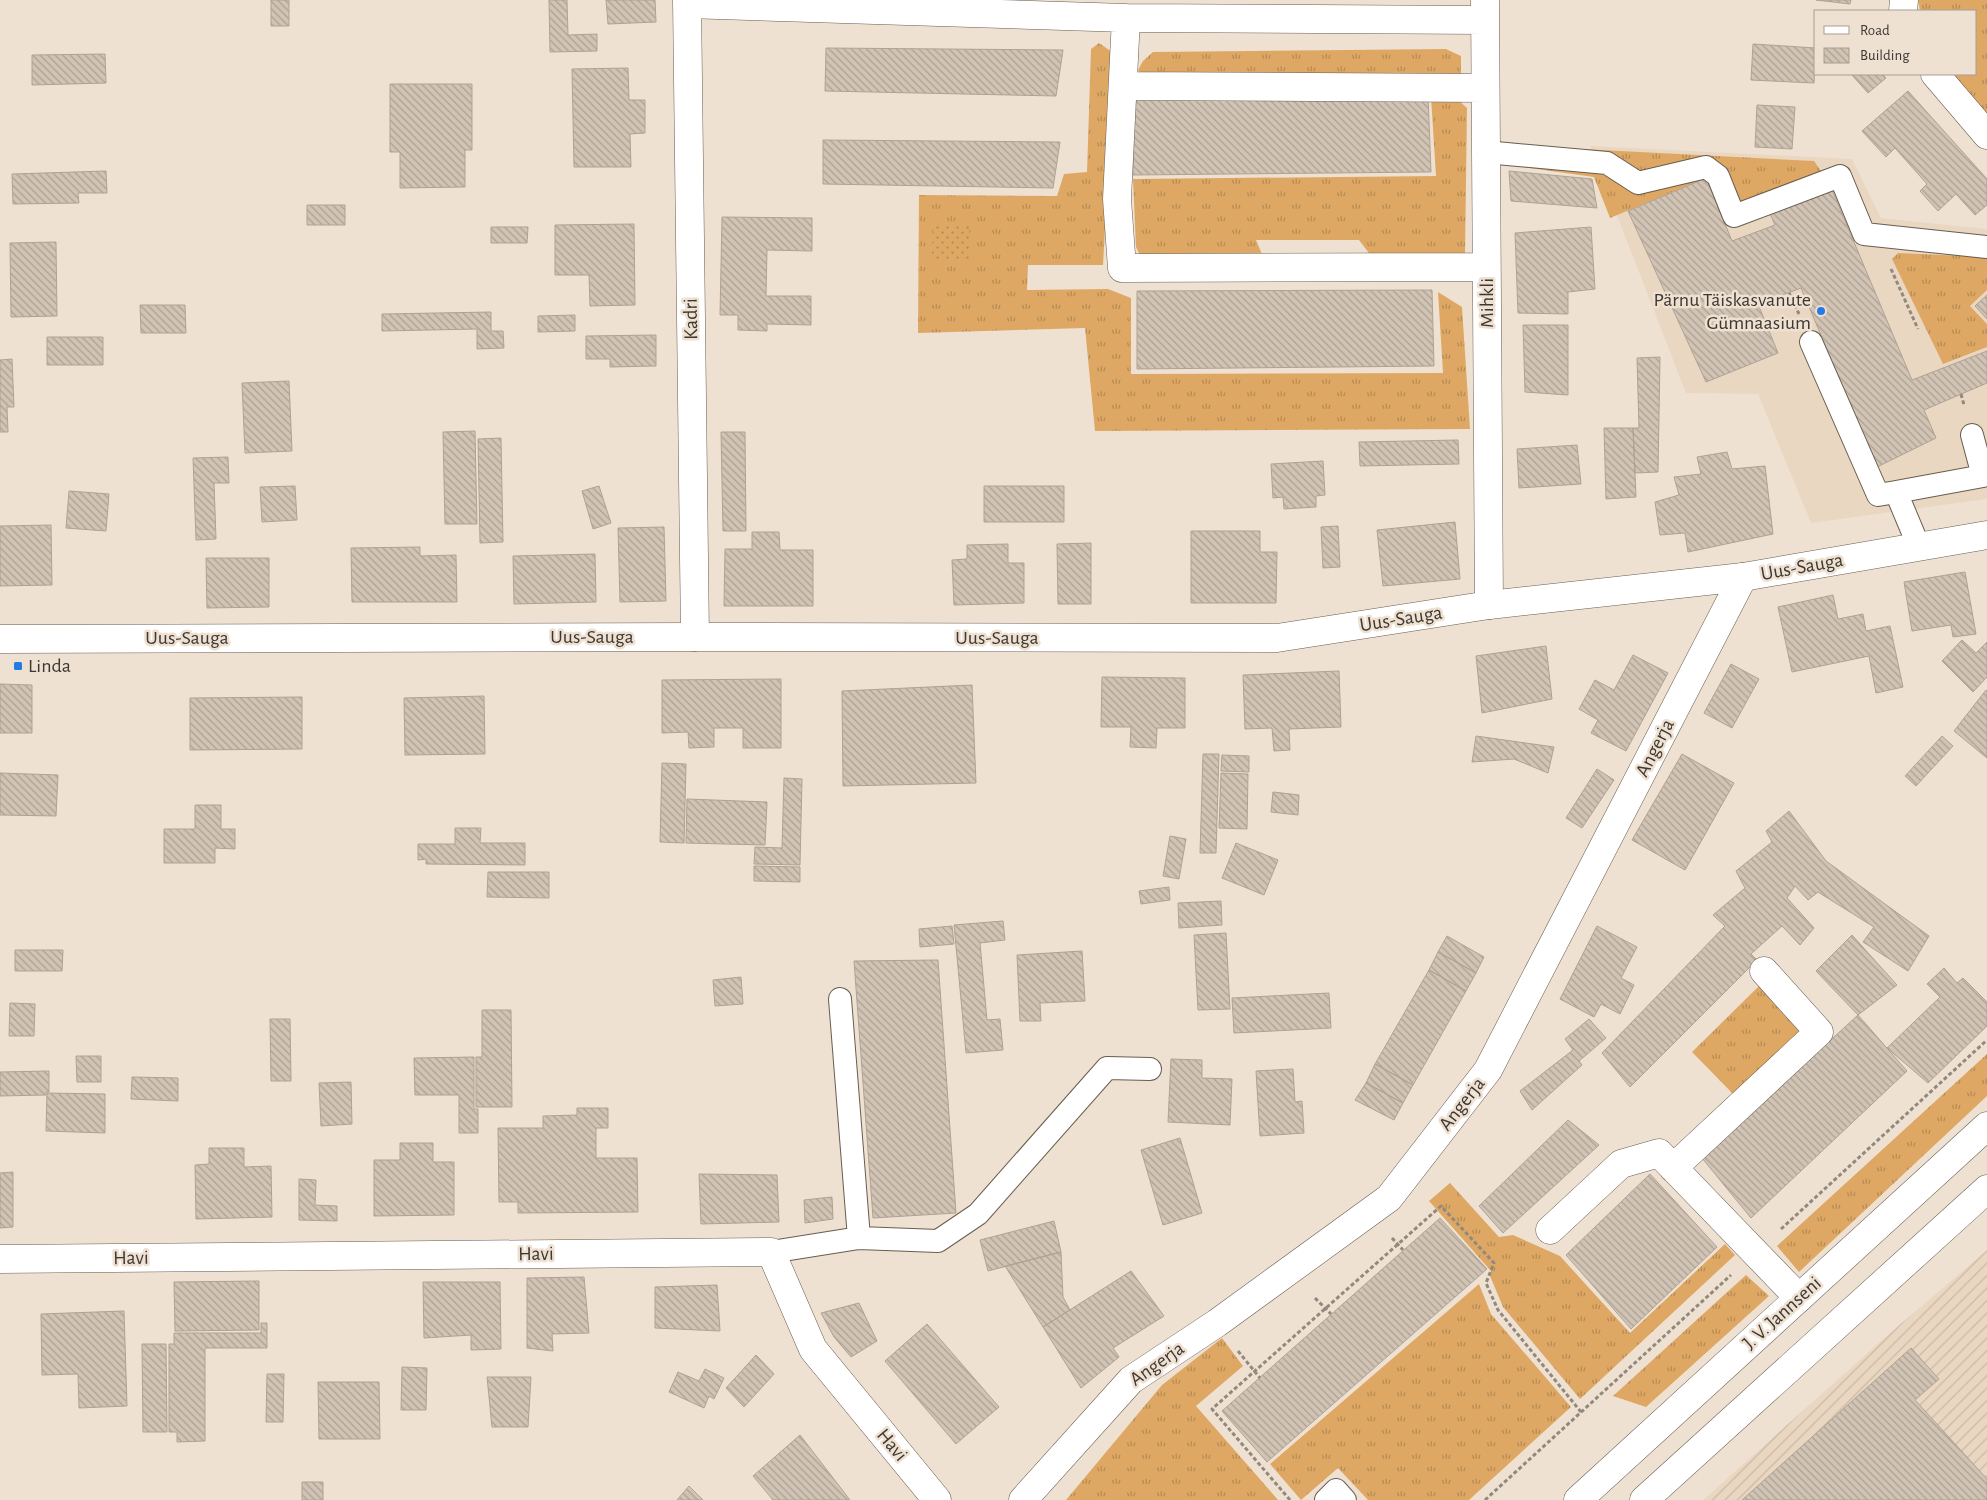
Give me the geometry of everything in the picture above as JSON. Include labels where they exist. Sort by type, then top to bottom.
[{"type":"street","points":[[687,2],[1126,18],[1485,10]]},
{"type":"street","name":"Kadri","points":[[687,2],[695,637]]},
{"type":"street","name":"Mihkli","points":[[1485,10],[1489,605]]},
{"type":"street","points":[[1126,18],[1117,199],[1122,268],[1486,267]]},
{"type":"street","points":[[1935,75],[1987,135]]},
{"type":"street","points":[[1123,86],[1485,88]]},
{"type":"street","name":"Uus-Sauga","points":[[0,639],[1278,638],[1489,605],[1742,577],[1987,535]]},
{"type":"street","name":"Angerja","points":[[1023,1500],[1131,1380],[1217,1323],[1389,1198],[1395,1191],[1488,1070],[1742,577]]},
{"type":"street","points":[[1673,1168],[1819,1032],[1764,971]]},
{"type":"street","name":"J. V. Jannseni","points":[[1578,1500],[1987,1126]]},
{"type":"street","points":[[1550,1230],[1620,1164],[1659,1153],[1799,1298]]},
{"type":"street","points":[[1644,1500],[1987,1189]]},
{"type":"street","name":"Havi","points":[[0,1259],[771,1252],[813,1349],[937,1500]]},
{"type":"lane","points":[[1485,152],[1607,163],[1638,183],[1706,167],[1718,176],[1734,216],[1840,176],[1864,234],[1987,247]]},
{"type":"lane","points":[[1811,342],[1878,495],[1983,476],[1972,435]]},
{"type":"lane","points":[[1896,492],[1919,547]]},
{"type":"lane","points":[[840,999],[859,1238]]},
{"type":"lane","points":[[771,1252],[859,1238],[938,1241],[978,1214],[1107,1068],[1150,1069]]},
{"type":"lane","points":[[1326,1500],[1336,1490],[1345,1500]]},
{"type":"path","points":[[1875,234],[1918,329]]},
{"type":"path","points":[[1290,1500],[1212,1409],[1440,1206],[1494,1264],[1486,1283],[1498,1310],[1581,1412]]},
{"type":"path","points":[[1389,1235],[1403,1250]]},
{"type":"path","points":[[1315,1298],[1331,1314]]},
{"type":"shaded area","name":"Pärnu Täiskasvanute Gümnaasium","points":[[1590,146],[1852,159],[1881,218],[1987,229],[1987,499],[1811,523],[1758,394],[1686,393]]},
{"type":"shaded area","points":[[1987,1250],[1987,1500],[1703,1500],[1882,1340]]},
{"type":"green space","points":[[1918,0],[1987,0],[1987,118],[1949,75],[1977,75],[1977,10],[1920,10]]},
{"type":"green space","points":[[1099,43],[1115,54],[1103,265],[1028,265],[1027,290],[1108,289],[1131,298],[1131,374],[1443,373],[1438,292],[1462,307],[1470,429],[1095,431],[1085,328],[918,333],[919,195],[1057,196],[1064,174],[1087,172],[1091,49]]},
{"type":"green space","points":[[1446,49],[1461,56],[1461,75],[1144,77],[1138,70],[1143,61],[1153,52]]},
{"type":"green space","points":[[1431,97],[1455,97],[1467,108],[1465,255],[1375,261],[1359,240],[1256,240],[1264,259],[1141,257],[1136,247],[1133,179],[1436,176]]},
{"type":"green space","points":[[1523,146],[1814,161],[1821,171],[1740,201],[1728,169],[1610,218],[1594,177],[1522,167]]},
{"type":"green space","points":[[933,224],[969,224],[971,260],[932,261]]},
{"type":"green space","points":[[1898,253],[1987,257],[1987,290],[1970,306],[1987,324],[1987,347],[1943,364],[1892,259]]},
{"type":"green space","points":[[1759,986],[1806,1035],[1737,1098],[1692,1052]]},
{"type":"green space","points":[[1987,1054],[1987,1096],[1799,1272],[1777,1246]]},
{"type":"green space","points":[[1450,1183],[1499,1237],[1513,1235],[1560,1256],[1630,1333],[1725,1244],[1735,1255],[1580,1399],[1503,1307],[1490,1276],[1491,1271],[1429,1201]]},
{"type":"green space","points":[[1746,1275],[1769,1296],[1646,1407],[1613,1396]]},
{"type":"green space","points":[[1479,1284],[1491,1314],[1571,1407],[1469,1500],[1368,1500],[1338,1468],[1301,1500],[1270,1464]]},
{"type":"green space","points":[[1222,1338],[1243,1366],[1196,1406],[1278,1500],[1066,1500],[1162,1385]]},
{"type":"building","points":[[271,0],[289,0],[289,26],[271,26]]},
{"type":"building","points":[[549,0],[567,0],[568,35],[597,34],[597,51],[550,52]]},
{"type":"building","points":[[606,0],[655,0],[656,22],[608,24]]},
{"type":"building","points":[[1816,0],[1851,0],[1850,4]]},
{"type":"building","points":[[1753,44],[1814,48],[1814,83],[1751,80]]},
{"type":"building","points":[[826,48],[1063,50],[1056,96],[825,91]]},
{"type":"building","points":[[105,54],[106,83],[32,85],[32,55]]},
{"type":"building","points":[[628,68],[629,100],[645,100],[645,133],[630,134],[631,167],[574,167],[572,69]]},
{"type":"building","points":[[1852,75],[1883,75],[1886,78],[1868,93]]},
{"type":"building","points":[[390,84],[472,84],[472,150],[465,150],[465,187],[400,188],[400,152],[390,152]]},
{"type":"building","points":[[1908,91],[1987,179],[1987,205],[1975,215],[1956,194],[1938,211],[1920,191],[1927,184],[1895,148],[1886,157],[1862,131]]},
{"type":"building","points":[[1428,96],[1431,172],[1133,175],[1133,97]]},
{"type":"building","points":[[1757,105],[1795,107],[1792,149],[1755,147]]},
{"type":"building","points":[[823,140],[1060,142],[1053,188],[823,184]]},
{"type":"building","points":[[106,171],[107,193],[78,193],[79,203],[13,204],[12,174]]},
{"type":"building","points":[[1509,171],[1592,179],[1597,208],[1511,201]]},
{"type":"building","points":[[1706,178],[1732,241],[1775,225],[1768,209],[1830,185],[1912,380],[1987,351],[1987,383],[1924,410],[1936,438],[1877,467],[1801,288],[1758,304],[1778,353],[1706,382],[1628,211]]},
{"type":"building","points":[[307,205],[345,205],[345,225],[307,225]]},
{"type":"building","points":[[722,217],[812,218],[812,251],[767,250],[766,296],[811,296],[811,325],[767,324],[767,331],[738,330],[738,315],[720,315]]},
{"type":"building","points":[[634,224],[635,305],[590,306],[589,275],[555,275],[555,225]]},
{"type":"building","points":[[491,227],[528,227],[527,243],[491,243]]},
{"type":"building","points":[[1591,227],[1595,289],[1568,292],[1568,314],[1518,313],[1515,233]]},
{"type":"building","points":[[56,242],[57,316],[11,317],[10,243]]},
{"type":"building","points":[[1432,290],[1434,366],[1137,369],[1137,291]]},
{"type":"building","points":[[1987,295],[1987,319],[1975,306]]},
{"type":"building","points":[[140,305],[185,305],[186,333],[141,333]]},
{"type":"building","points":[[491,312],[491,331],[503,331],[504,348],[477,349],[477,329],[382,331],[382,314]]},
{"type":"building","points":[[575,315],[575,331],[538,332],[538,316]]},
{"type":"building","points":[[1523,325],[1568,325],[1568,395],[1525,392]]},
{"type":"building","points":[[656,335],[656,366],[610,367],[610,359],[586,359],[586,336]]},
{"type":"building","points":[[47,337],[103,337],[103,365],[47,365]]},
{"type":"building","points":[[1660,357],[1658,472],[1635,473],[1633,428],[1639,428],[1637,358]]},
{"type":"building","points":[[12,359],[14,407],[7,407],[8,432],[0,432],[0,360]]},
{"type":"building","points":[[289,381],[292,451],[245,453],[242,383]]},
{"type":"building","points":[[1604,428],[1633,428],[1636,497],[1606,499]]},
{"type":"building","points":[[475,431],[477,524],[445,524],[443,432]]},
{"type":"building","points":[[721,432],[745,432],[746,531],[723,531]]},
{"type":"building","points":[[501,438],[503,542],[480,543],[478,439]]},
{"type":"building","points":[[1458,440],[1459,464],[1360,466],[1359,442]]},
{"type":"building","points":[[1577,445],[1581,484],[1519,488],[1517,449]]},
{"type":"building","points":[[1727,452],[1732,469],[1765,466],[1773,534],[1688,552],[1685,533],[1660,535],[1655,502],[1679,495],[1674,477],[1701,474],[1697,457]]},
{"type":"building","points":[[228,457],[229,483],[214,483],[216,539],[196,540],[193,458]]},
{"type":"building","points":[[1323,461],[1325,495],[1316,496],[1316,507],[1284,509],[1283,497],[1273,498],[1271,464]]},
{"type":"building","points":[[295,486],[297,520],[262,522],[260,487]]},
{"type":"building","points":[[599,486],[611,523],[593,529],[582,491]]},
{"type":"building","points":[[984,486],[1064,486],[1064,522],[984,522]]},
{"type":"building","points":[[69,491],[109,494],[106,531],[66,528]]},
{"type":"building","points":[[1455,522],[1460,579],[1383,586],[1377,530]]},
{"type":"building","points":[[51,525],[52,585],[0,586],[0,526]]},
{"type":"building","points":[[1338,526],[1340,567],[1323,568],[1321,527]]},
{"type":"building","points":[[664,527],[666,601],[620,602],[618,528]]},
{"type":"building","points":[[1191,531],[1260,531],[1260,552],[1277,552],[1276,603],[1191,603]]},
{"type":"building","points":[[752,532],[779,532],[780,550],[813,550],[813,606],[724,606],[725,549],[752,549]]},
{"type":"building","points":[[1091,543],[1091,604],[1058,604],[1057,544]]},
{"type":"building","points":[[1008,544],[1008,563],[1024,563],[1024,603],[954,605],[952,560],[967,559],[967,545]]},
{"type":"building","points":[[420,547],[420,556],[456,555],[457,602],[352,602],[351,548]]},
{"type":"building","points":[[595,554],[596,602],[514,604],[513,556]]},
{"type":"building","points":[[206,558],[269,558],[269,607],[207,608]]},
{"type":"building","points":[[1965,572],[1976,634],[1953,637],[1951,625],[1912,631],[1904,582]]},
{"type":"building","points":[[1833,595],[1838,619],[1863,614],[1866,631],[1890,626],[1903,687],[1876,693],[1869,656],[1792,672],[1778,607]]},
{"type":"building","points":[[1962,640],[1976,653],[1987,642],[1987,677],[1973,692],[1942,661]]},
{"type":"building","points":[[1546,646],[1552,699],[1482,713],[1476,656]]},
{"type":"building","points":[[1633,655],[1668,673],[1626,751],[1591,733],[1598,720],[1579,709],[1595,680],[1614,690]]},
{"type":"building","points":[[1731,664],[1759,679],[1732,728],[1704,713]]},
{"type":"building","points":[[1339,671],[1341,727],[1289,729],[1290,750],[1274,751],[1272,728],[1245,729],[1243,675]]},
{"type":"building","points":[[1102,677],[1185,678],[1185,728],[1157,728],[1156,748],[1130,747],[1131,727],[1101,727]]},
{"type":"building","points":[[781,679],[781,748],[743,748],[743,728],[714,728],[714,747],[689,748],[688,732],[662,733],[662,680]]},
{"type":"building","points":[[0,684],[32,685],[32,733],[0,733]]},
{"type":"building","points":[[972,685],[976,783],[843,786],[842,691]]},
{"type":"building","points":[[1987,691],[1987,758],[1954,731]]},
{"type":"building","points":[[484,696],[485,754],[405,755],[404,698]]},
{"type":"building","points":[[302,697],[302,749],[190,750],[190,698]]},
{"type":"building","points":[[1476,736],[1554,747],[1548,773],[1514,759],[1472,762]]},
{"type":"building","points":[[1942,736],[1953,746],[1916,786],[1905,776]]},
{"type":"building","points":[[1203,754],[1219,754],[1216,853],[1200,853]]},
{"type":"building","points":[[1682,754],[1734,783],[1685,870],[1632,840]]},
{"type":"building","points":[[1222,755],[1249,756],[1249,772],[1221,771]]},
{"type":"building","points":[[662,763],[686,764],[684,843],[660,842]]},
{"type":"building","points":[[1597,769],[1614,780],[1582,828],[1566,818]]},
{"type":"building","points":[[0,773],[58,775],[56,816],[0,815]]},
{"type":"building","points":[[1221,773],[1248,774],[1247,829],[1219,828]]},
{"type":"building","points":[[784,778],[802,779],[800,865],[754,864],[755,847],[782,848]]},
{"type":"building","points":[[1273,792],[1299,795],[1298,815],[1271,812]]},
{"type":"building","points":[[687,799],[767,802],[765,845],[686,843]]},
{"type":"building","points":[[195,805],[221,805],[221,829],[235,829],[235,849],[215,848],[215,863],[164,863],[164,829],[195,829]]},
{"type":"building","points":[[1789,811],[1826,861],[1929,936],[1908,971],[1863,942],[1874,927],[1818,892],[1808,900],[1795,886],[1787,898],[1814,928],[1800,945],[1782,926],[1751,954],[1757,960],[1630,1087],[1602,1053],[1725,926],[1713,915],[1745,888],[1736,871],[1772,842],[1766,831]]},
{"type":"building","points":[[455,828],[481,828],[480,843],[525,843],[525,865],[426,864],[426,859],[418,860],[418,844],[455,844]]},
{"type":"building","points":[[1170,836],[1186,839],[1179,879],[1163,876]]},
{"type":"building","points":[[1236,843],[1278,860],[1264,895],[1222,878]]},
{"type":"building","points":[[754,866],[800,867],[800,882],[754,881]]},
{"type":"building","points":[[488,872],[549,872],[549,898],[487,897]]},
{"type":"building","points":[[1169,887],[1170,900],[1141,904],[1139,891]]},
{"type":"building","points":[[1221,901],[1222,925],[1179,928],[1178,903]]},
{"type":"building","points":[[1003,921],[1005,940],[980,943],[987,1020],[1000,1019],[1003,1050],[966,1053],[954,925]]},
{"type":"building","points":[[952,926],[954,944],[920,947],[919,929]]},
{"type":"building","points":[[1597,926],[1637,947],[1621,978],[1634,985],[1620,1014],[1601,1004],[1594,1017],[1560,999]]},
{"type":"building","points":[[1226,933],[1230,1009],[1198,1010],[1194,935]]},
{"type":"building","points":[[1852,935],[1897,985],[1858,1015],[1816,971]]},
{"type":"building","points":[[1447,936],[1484,957],[1476,973],[1438,952]]},
{"type":"building","points":[[15,950],[63,950],[62,971],[15,971]]},
{"type":"building","points":[[1082,951],[1085,1001],[1040,1003],[1041,1021],[1020,1021],[1017,955]]},
{"type":"building","points":[[1438,952],[1476,973],[1466,991],[1429,970]]},
{"type":"building","points":[[938,960],[956,1213],[873,1218],[854,961]]},
{"type":"building","points":[[1944,968],[1957,983],[1963,978],[1987,1002],[1987,1026],[1928,1083],[1887,1048],[1940,997],[1927,984]]},
{"type":"building","points":[[1429,970],[1466,991],[1413,1085],[1375,1064]]},
{"type":"building","points":[[741,977],[743,1004],[715,1006],[713,980]]},
{"type":"building","points":[[1329,993],[1331,1028],[1234,1033],[1232,998]]},
{"type":"building","points":[[10,1003],[35,1004],[34,1036],[9,1036]]},
{"type":"building","points":[[482,1010],[511,1010],[512,1107],[476,1107],[476,1057],[482,1057]]},
{"type":"building","points":[[1858,1015],[1907,1071],[1751,1218],[1702,1158]]},
{"type":"building","points":[[270,1019],[290,1019],[291,1081],[271,1081]]},
{"type":"building","points":[[1589,1019],[1606,1038],[1579,1061],[1582,1065],[1532,1110],[1520,1091],[1573,1050],[1565,1039]]},
{"type":"building","points":[[76,1056],[101,1056],[101,1082],[77,1082]]},
{"type":"building","points":[[474,1057],[474,1109],[478,1109],[478,1133],[459,1133],[459,1095],[415,1095],[414,1058]]},
{"type":"building","points":[[1171,1059],[1202,1060],[1202,1078],[1232,1079],[1230,1125],[1168,1122]]},
{"type":"building","points":[[1375,1064],[1413,1085],[1403,1103],[1366,1083]]},
{"type":"building","points":[[1293,1069],[1295,1102],[1302,1101],[1304,1133],[1260,1136],[1256,1071]]},
{"type":"building","points":[[49,1071],[49,1092],[46,1092],[46,1095],[0,1096],[0,1072]]},
{"type":"building","points":[[132,1077],[178,1078],[178,1101],[131,1099]]},
{"type":"building","points":[[351,1082],[352,1124],[321,1126],[319,1083]]},
{"type":"building","points":[[1366,1083],[1403,1103],[1394,1120],[1355,1100]]},
{"type":"building","points":[[47,1093],[105,1094],[105,1133],[46,1131]]},
{"type":"building","points":[[577,1108],[608,1108],[608,1128],[596,1128],[596,1158],[637,1158],[638,1212],[518,1213],[518,1202],[499,1202],[498,1128],[543,1128],[543,1116],[577,1115]]},
{"type":"building","points":[[1568,1120],[1599,1145],[1503,1233],[1479,1206]]},
{"type":"building","points":[[1180,1138],[1202,1213],[1163,1225],[1141,1150]]},
{"type":"building","points":[[400,1143],[433,1143],[433,1162],[454,1162],[454,1215],[374,1216],[374,1160],[400,1160]]},
{"type":"building","points":[[209,1148],[244,1148],[244,1167],[271,1166],[272,1217],[196,1219],[195,1165],[209,1164]]},
{"type":"building","points":[[13,1172],[13,1227],[0,1228],[0,1173]]},
{"type":"building","points":[[699,1174],[777,1175],[779,1222],[701,1224]]},
{"type":"building","points":[[1650,1174],[1717,1247],[1631,1329],[1566,1255]]},
{"type":"building","points":[[299,1179],[316,1180],[315,1205],[337,1206],[337,1221],[299,1220]]},
{"type":"building","points":[[832,1197],[833,1219],[805,1223],[804,1200]]},
{"type":"building","points":[[1440,1218],[1487,1269],[1267,1462],[1222,1411]]},
{"type":"building","points":[[1054,1221],[1061,1252],[988,1271],[980,1240]]},
{"type":"building","points":[[1061,1252],[1063,1297],[1070,1310],[1043,1327],[1005,1266]]},
{"type":"building","points":[[1131,1271],[1164,1316],[1113,1348],[1119,1357],[1081,1388],[1043,1327]]},
{"type":"building","points":[[584,1277],[589,1333],[552,1334],[553,1351],[527,1348],[527,1278]]},
{"type":"building","points":[[259,1281],[259,1330],[175,1331],[174,1282]]},
{"type":"building","points":[[423,1282],[500,1282],[501,1349],[471,1350],[471,1335],[424,1338]]},
{"type":"building","points":[[717,1285],[720,1331],[655,1328],[655,1287]]},
{"type":"building","points":[[859,1303],[877,1341],[851,1357],[834,1337],[821,1313]]},
{"type":"building","points":[[124,1311],[127,1406],[79,1408],[78,1374],[42,1375],[41,1314]]},
{"type":"building","points":[[261,1323],[267,1323],[267,1348],[205,1348],[205,1441],[177,1442],[177,1432],[169,1432],[169,1344],[174,1344],[174,1333],[261,1333]]},
{"type":"building","points":[[927,1324],[999,1407],[956,1444],[885,1361]]},
{"type":"building","points":[[142,1344],[166,1344],[167,1432],[143,1432]]},
{"type":"building","points":[[1911,1348],[1939,1379],[1915,1400],[1987,1479],[1987,1500],[1742,1500]]},
{"type":"building","points":[[756,1355],[774,1374],[744,1407],[726,1388]]},
{"type":"building","points":[[402,1367],[427,1368],[426,1410],[401,1410]]},
{"type":"building","points":[[705,1369],[724,1378],[714,1399],[709,1396],[704,1408],[669,1392],[678,1372],[699,1381]]},
{"type":"building","points":[[267,1374],[284,1374],[283,1422],[266,1422]]},
{"type":"building","points":[[487,1377],[531,1377],[528,1427],[492,1427]]},
{"type":"building","points":[[318,1382],[379,1382],[380,1439],[319,1439]]},
{"type":"building","points":[[800,1435],[850,1500],[773,1500],[753,1476]]},
{"type":"building","points":[[302,1482],[323,1482],[323,1500],[302,1500]]},
{"type":"building","points":[[689,1486],[703,1500],[677,1500]]},
{"type":"place","name":"Pärnu Täiskasvanute Gümnaasium","points":[[1821,311]]},
{"type":"place","name":"Linda","points":[[18,666]]}]
